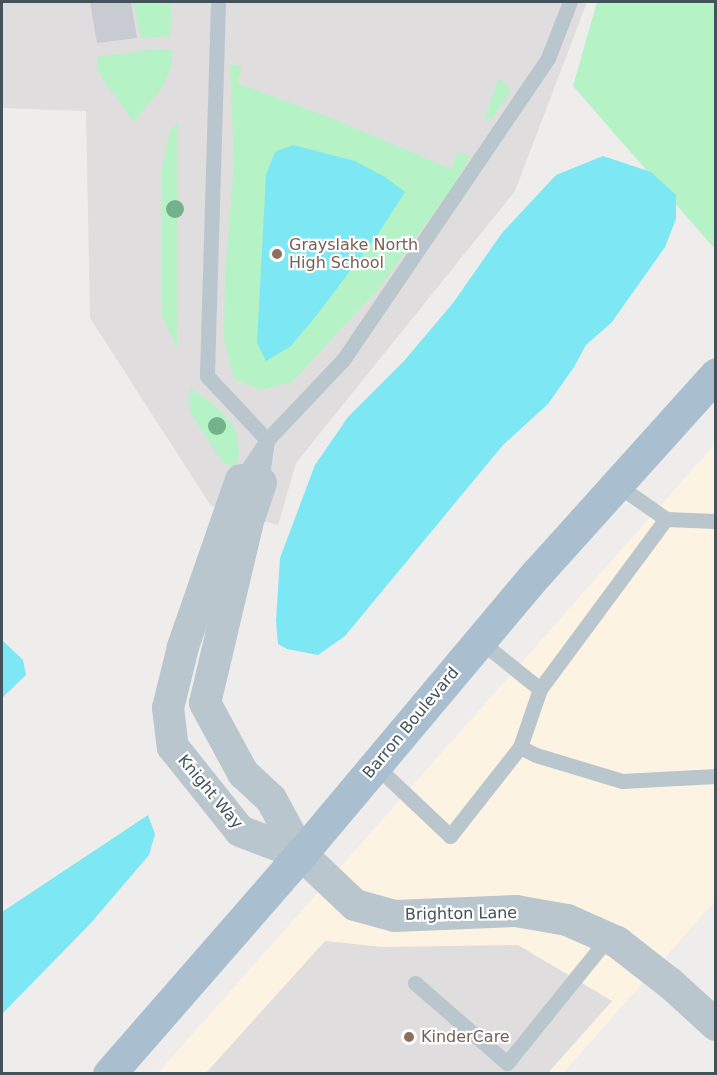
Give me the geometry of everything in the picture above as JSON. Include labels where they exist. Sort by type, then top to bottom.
[{"type":"main road","name":"Barron Boulevard","points":[[109,1074],[301,854],[480,640],[716,374]]},
{"type":"street","points":[[252,479],[249,517],[206,703],[243,773],[270,799],[301,854]]},
{"type":"street","name":"Knight Way","points":[[252,479],[183,648],[168,708],[173,747],[240,831],[301,854]]},
{"type":"street","name":"Brighton Lane","points":[[301,854],[355,905],[395,916],[516,911],[567,920],[617,942],[671,984],[716,1025]]},
{"type":"lane","points":[[218,2],[207,376],[267,440]]},
{"type":"lane","points":[[252,479],[267,440],[343,360],[548,58],[570,2]]},
{"type":"lane","points":[[616,484],[666,519],[716,520]]},
{"type":"lane","points":[[375,765],[450,836],[519,747],[540,689],[666,519]]},
{"type":"lane","points":[[480,640],[540,689]]},
{"type":"lane","points":[[519,747],[536,755],[622,781],[716,776]]},
{"type":"lane","points":[[415,983],[507,1063],[608,938]]},
{"type":"shaded area","name":"Grayslake North High School","points":[[2,2],[587,2],[515,191],[296,463],[278,525],[211,506],[90,318],[86,111],[2,108]]},
{"type":"shaded area","points":[[715,444],[715,901],[563,1073],[157,1074]]},
{"type":"shaded area","name":"KinderCare","points":[[325,941],[383,947],[518,945],[612,1001],[548,1073],[205,1074]]},
{"type":"green space","points":[[133,2],[172,2],[170,36],[141,38]]},
{"type":"green space","points":[[597,2],[715,2],[715,249],[573,86]]},
{"type":"green space","points":[[155,49],[172,50],[172,65],[163,86],[134,122],[104,81],[97,68],[97,57]]},
{"type":"green space","points":[[230,64],[242,66],[237,83],[334,119],[451,169],[458,152],[470,156],[458,179],[380,287],[292,382],[260,390],[234,379],[224,338],[225,277],[234,165]]},
{"type":"green space","points":[[498,80],[502,80],[511,90],[492,119],[485,119]]},
{"type":"green space","points":[[178,121],[177,348],[162,315],[162,167],[170,131]]},
{"type":"green space","points":[[190,388],[212,403],[233,425],[237,434],[239,455],[235,467],[223,463],[193,417],[189,407]]},
{"type":"water","points":[[293,145],[355,161],[385,177],[405,192],[378,234],[316,316],[291,346],[266,361],[257,343],[266,175],[275,152]]},
{"type":"water","points":[[603,156],[651,172],[676,195],[676,219],[665,247],[612,322],[586,345],[574,367],[548,404],[503,445],[345,636],[318,655],[287,649],[278,644],[276,621],[280,558],[315,465],[348,417],[404,361],[453,303],[502,233],[556,175]]},
{"type":"water","points":[[2,640],[23,660],[26,675],[2,698]]},
{"type":"water","points":[[148,815],[155,834],[149,855],[90,924],[2,1014],[2,912]]},
{"type":"building","points":[[90,2],[131,2],[137,38],[97,43]]},
{"type":"place","name":"Grayslake North High School","points":[[277,254]]},
{"type":"place","name":"KinderCare","points":[[409,1037]]}]
